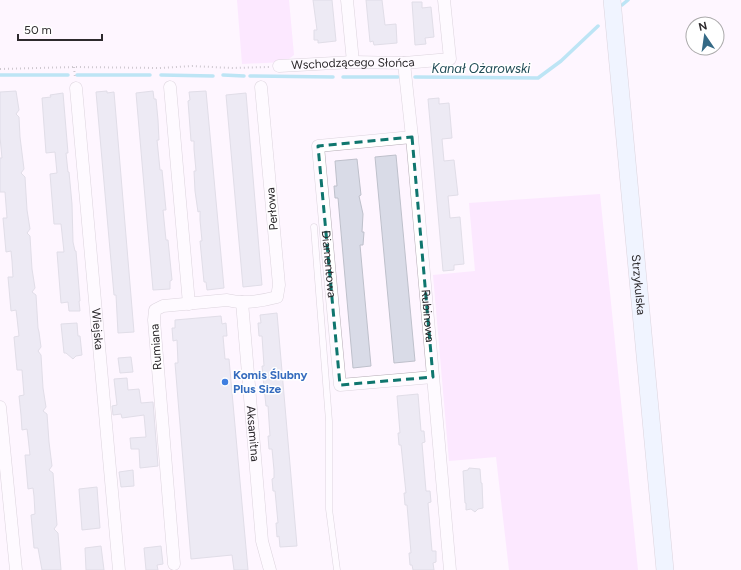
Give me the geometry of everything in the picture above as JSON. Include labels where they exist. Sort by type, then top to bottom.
[{"type":"street","points":[[347,0],[353,62]]},
{"type":"street","name":"Wschodzącego Słońca","points":[[279,66],[450,59],[444,0]]},
{"type":"street","name":"Strzykulska","points":[[612,0],[665,570]]},
{"type":"street","name":"Rubinowa","points":[[404,62],[412,137],[450,570]]},
{"type":"street","points":[[170,87],[189,304],[227,300],[242,302]]},
{"type":"street","name":"Perłowa","points":[[242,302],[266,300],[277,297],[279,284],[261,87]]},
{"type":"street","name":"Wiejska","points":[[76,88],[118,570]]},
{"type":"street","name":"Diamentowa","points":[[412,137],[318,146],[340,385],[433,377]]},
{"type":"street","name":"Aksamitna","points":[[242,302],[262,541],[270,570]]},
{"type":"street","name":"Rumiana","points":[[174,564],[154,320],[155,310],[163,306],[189,304]]},
{"type":"street","points":[[0,407],[16,570]]},
{"type":"lane","points":[[314,227],[329,421],[329,509],[337,570]]},
{"type":"path","points":[[0,69],[74,67],[159,68],[192,66],[232,68],[279,66]]},
{"type":"highlighted area","points":[[412,137],[433,377],[340,385],[318,146]]},
{"type":"shaded area","points":[[237,0],[289,0],[294,55],[285,62],[242,64]]},
{"type":"shaded area","points":[[600,194],[638,570],[509,570],[496,457],[449,461],[433,275],[475,271],[469,203]]},
{"type":"building","points":[[313,0],[332,0],[336,41],[318,43],[318,40],[314,40],[314,30],[317,30]]},
{"type":"building","points":[[366,0],[382,0],[385,25],[396,24],[397,43],[374,45],[373,41],[370,42]]},
{"type":"building","points":[[412,2],[422,2],[422,8],[431,7],[434,37],[425,38],[426,44],[415,45]]},
{"type":"building","points":[[16,91],[19,110],[16,114],[19,117],[24,169],[21,173],[25,177],[30,229],[27,233],[30,236],[35,288],[32,292],[36,295],[41,347],[38,351],[41,355],[46,407],[43,411],[47,414],[52,466],[49,470],[53,473],[57,525],[54,529],[58,533],[61,570],[42,570],[38,548],[34,548],[31,515],[35,514],[34,496],[33,488],[28,489],[25,455],[30,455],[27,429],[22,430],[19,396],[24,395],[22,370],[17,370],[14,337],[19,336],[16,310],[11,311],[8,277],[13,277],[11,251],[6,252],[3,218],[7,218],[5,192],[0,192],[0,158],[2,158],[0,137],[0,92]]},
{"type":"building","points":[[107,91],[107,93],[114,92],[134,332],[118,333],[116,295],[114,295],[96,92]]},
{"type":"building","points":[[153,91],[154,99],[156,99],[159,140],[157,140],[166,210],[163,210],[172,280],[170,281],[170,289],[153,290],[136,93]]},
{"type":"building","points":[[206,91],[224,288],[207,290],[206,282],[204,282],[200,241],[202,241],[200,211],[198,212],[195,191],[194,171],[196,171],[194,141],[191,141],[188,101],[190,100],[189,92]]},
{"type":"building","points":[[63,93],[68,153],[66,153],[72,204],[73,242],[76,251],[80,311],[69,311],[68,302],[61,303],[57,252],[64,252],[61,224],[54,224],[50,174],[57,173],[55,152],[46,153],[42,98]]},
{"type":"building","points":[[246,93],[262,285],[243,287],[226,95]]},
{"type":"building","points":[[439,98],[439,104],[449,103],[452,138],[442,139],[444,161],[454,160],[458,195],[448,196],[450,218],[460,217],[464,264],[454,265],[454,270],[443,271],[428,99]]},
{"type":"building","points":[[396,155],[415,361],[394,363],[375,157]]},
{"type":"building","points":[[357,159],[361,195],[359,196],[363,214],[362,232],[364,232],[363,245],[360,245],[371,366],[353,368],[338,198],[335,198],[334,186],[337,186],[335,161]]},
{"type":"building","points":[[277,313],[297,546],[280,547],[279,536],[277,537],[276,523],[278,523],[275,491],[273,491],[272,479],[274,478],[274,470],[272,449],[269,449],[268,436],[270,436],[268,406],[266,406],[262,366],[264,366],[262,336],[259,336],[258,323],[261,323],[260,315]]},
{"type":"building","points":[[221,316],[222,324],[226,323],[227,336],[223,336],[225,359],[229,359],[248,570],[234,570],[232,555],[191,559],[175,363],[178,363],[177,340],[173,341],[172,328],[175,328],[175,320]]},
{"type":"building","points":[[77,323],[82,355],[76,356],[73,359],[64,353],[61,324]]},
{"type":"building","points":[[131,357],[133,372],[120,373],[118,358]]},
{"type":"building","points":[[127,378],[128,390],[139,389],[141,403],[153,402],[158,466],[140,468],[139,449],[131,449],[130,438],[146,437],[144,415],[122,418],[121,414],[113,415],[112,406],[117,405],[114,379]]},
{"type":"building","points":[[418,394],[421,431],[424,431],[425,442],[422,443],[426,491],[430,491],[431,502],[428,503],[432,551],[436,551],[436,562],[433,563],[434,570],[413,570],[412,565],[410,565],[409,553],[411,553],[407,505],[405,505],[404,493],[406,493],[401,445],[399,445],[398,433],[400,433],[397,396]]},
{"type":"building","points":[[469,468],[480,469],[482,483],[483,508],[478,509],[475,512],[471,509],[466,510],[465,503],[463,471],[468,470]]},
{"type":"building","points":[[133,470],[134,486],[121,487],[119,472]]},
{"type":"building","points":[[97,487],[100,528],[82,530],[79,489]]},
{"type":"building","points":[[101,546],[104,570],[86,570],[85,548]]},
{"type":"building","points":[[161,546],[163,564],[157,565],[158,570],[146,570],[144,548]]},
{"type":"waterway","name":"Kanał Ożarowski","points":[[622,5],[628,0]]},
{"type":"waterway","name":"Kanał Ożarowski","points":[[415,77],[538,78],[561,61],[598,26]]},
{"type":"waterway","name":"Kanał Ożarowski","points":[[0,75],[68,75]]},
{"type":"waterway","name":"Kanał Ożarowski","points":[[77,75],[150,75]]},
{"type":"waterway","name":"Kanał Ożarowski","points":[[161,75],[213,76]]},
{"type":"waterway","name":"Kanał Ożarowski","points":[[223,75],[244,76]]},
{"type":"waterway","name":"Kanał Ożarowski","points":[[250,76],[333,77]]},
{"type":"waterway","name":"Kanał Ożarowski","points":[[343,77],[398,77]]},
{"type":"place","name":"Komis Ślubny Plus Size","points":[[225,382]]}]
